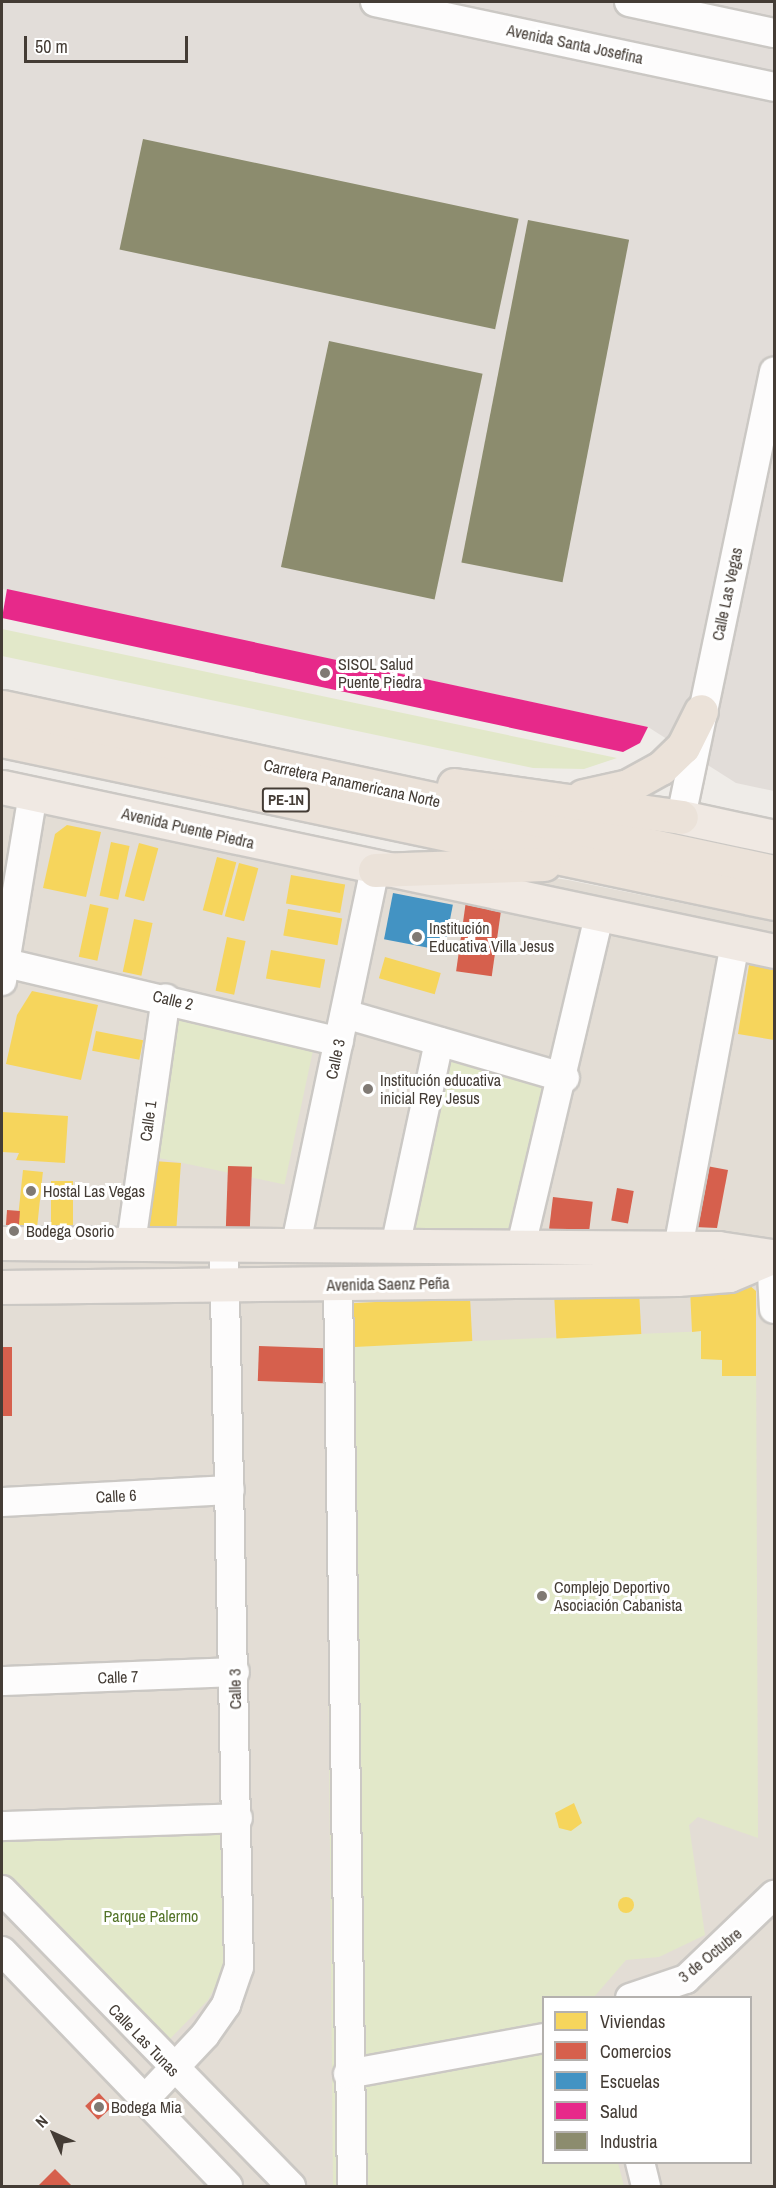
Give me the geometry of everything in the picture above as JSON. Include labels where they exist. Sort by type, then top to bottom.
[{"type":"highway","name":"Carretera Panamericana Norte","points":[[2,706],[282,769],[774,872]]},
{"type":"highway","points":[[552,798],[594,794],[644,778],[683,747],[701,711]]},
{"type":"highway","name":"Carretera Panamericana Norte","points":[[2,740],[774,903]]},
{"type":"highway","points":[[282,769],[552,798],[681,817]]},
{"type":"highway","points":[[375,870],[501,869],[570,860]]},
{"type":"main road","name":"Avenida Puente Piedra","points":[[2,787],[375,870],[774,951]]},
{"type":"main road","points":[[681,817],[774,837]]},
{"type":"main road","points":[[2,1243],[130,1243],[295,1248],[521,1246],[678,1248],[773,1256]]},
{"type":"main road","name":"Avenida Saenz Peña","points":[[2,1287],[225,1288],[677,1279],[729,1275],[773,1256]]},
{"type":"street","name":"Avenida Santa Josefina","points":[[375,2],[774,87]]},
{"type":"street","points":[[629,2],[774,33]]},
{"type":"street","name":"Calle Las Vegas","points":[[681,817],[701,711],[774,372]]},
{"type":"street","points":[[4,972],[33,794]]},
{"type":"street","name":"Calle 3","points":[[295,1248],[375,870]]},
{"type":"street","points":[[521,1246],[565,1078],[599,916]]},
{"type":"street","points":[[678,1248],[735,944]]},
{"type":"street","name":"Calle 2","points":[[4,972],[166,998],[339,1042]]},
{"type":"street","name":"Calle 1","points":[[130,1243],[166,998]]},
{"type":"street","points":[[345,1014],[565,1078]]},
{"type":"street","points":[[395,1247],[439,1042]]},
{"type":"street","name":"Calle 3","points":[[144,2100],[226,2005],[239,1967],[235,1672],[224,1246]]},
{"type":"street","points":[[773,1256],[774,1309]]},
{"type":"street","points":[[338,1285],[348,2074],[352,2187]]},
{"type":"street","name":"Calle 6","points":[[2,1502],[230,1490]]},
{"type":"street","name":"Calle 7","points":[[2,1681],[235,1672]]},
{"type":"street","points":[[2,1826],[238,1818]]},
{"type":"street","name":"Calle Las Tunas","points":[[2,1890],[172,2070],[291,2187]]},
{"type":"street","name":"3 de Octubre","points":[[635,1996],[686,1979],[774,1894]]},
{"type":"street","points":[[2,1951],[228,2187]]},
{"type":"street","points":[[348,2074],[542,2038]]},
{"type":"street","points":[[640,2164],[646,2187]]},
{"type":"shaded area","points":[[2,2],[774,2],[774,791],[736,783],[648,727],[2,589]]},
{"type":"shaded area","points":[[2,771],[360,849],[568,880],[774,922],[774,2186],[2,2186]]},
{"type":"green space","points":[[2,629],[617,758],[584,769],[533,768],[2,656]]},
{"type":"green space","points":[[179,1017],[314,1046],[284,1185],[149,1156]]},
{"type":"green space","points":[[438,1034],[561,1067],[520,1259],[392,1257]]},
{"type":"green space","name":"Complejo Deportivo Asociación Cabanista","points":[[325,1303],[353,1346],[756,1329],[758,1838],[698,1817],[689,1825],[705,1935],[659,1957],[626,1960],[595,1996],[542,1996],[542,2164],[618,2164],[624,2186],[333,2186]]},
{"type":"green space","name":"Parque Palermo","points":[[230,1835],[230,1945],[224,1971],[208,2000],[164,2045],[2,1875],[2,1836]]},
{"type":"building: Viviendas","points":[[67,825],[101,832],[86,897],[43,888],[55,834]]},
{"type":"building: Viviendas","points":[[111,842],[130,846],[118,900],[100,896]]},
{"type":"building: Viviendas","points":[[139,843],[158,848],[144,901],[125,896]]},
{"type":"building: Viviendas","points":[[217,857],[236,862],[222,915],[203,910]]},
{"type":"building: Viviendas","points":[[239,863],[258,868],[244,921],[225,916]]},
{"type":"building: Viviendas","points":[[291,875],[345,885],[340,913],[286,904]]},
{"type":"building: Viviendas","points":[[90,904],[109,908],[97,961],[79,957]]},
{"type":"building: Viviendas","points":[[288,909],[342,919],[337,945],[283,936]]},
{"type":"building: Viviendas","points":[[134,919],[153,923],[141,976],[123,972]]},
{"type":"building: Viviendas","points":[[227,937],[246,941],[234,995],[216,991]]},
{"type":"building: Viviendas","points":[[271,950],[325,960],[320,988],[266,979]]},
{"type":"building: Viviendas","points":[[385,957],[441,973],[435,994],[379,978]]},
{"type":"building: Viviendas","points":[[749,965],[774,968],[774,1040],[738,1034]]},
{"type":"building: Viviendas","points":[[32,991],[98,1005],[81,1080],[6,1064],[17,1015]]},
{"type":"building: Viviendas","points":[[96,1031],[143,1040],[139,1060],[92,1051]]},
{"type":"building: Viviendas","points":[[2,1112],[68,1116],[65,1163],[16,1160],[19,1153],[2,1152]]},
{"type":"building: Viviendas","points":[[154,1161],[181,1163],[176,1231],[149,1229]]},
{"type":"building: Viviendas","name":"Hostal Las Vegas","points":[[23,1170],[43,1172],[36,1236],[16,1234]]},
{"type":"building: Viviendas","points":[[51,1181],[73,1181],[73,1229],[51,1229]]},
{"type":"building: Viviendas","points":[[749,1285],[756,1291],[756,1376],[722,1376],[722,1360],[701,1359],[701,1331],[692,1332],[690,1289]]},
{"type":"building: Viviendas","points":[[639,1290],[641,1334],[556,1338],[554,1294]]},
{"type":"building: Viviendas","points":[[470,1297],[472,1341],[354,1347],[352,1303]]},
{"type":"building: Viviendas","points":[[574,1803],[582,1823],[571,1831],[559,1828],[555,1813]]},
{"type":"building: Viviendas","points":[[626,1897],[634,1905],[626,1913],[618,1905]]},
{"type":"building: Comercios","points":[[466,901],[502,906],[492,976],[456,971]]},
{"type":"building: Comercios","points":[[696,1164],[728,1170],[717,1228],[694,1227]]},
{"type":"building: Comercios","points":[[228,1166],[252,1167],[250,1230],[226,1229]]},
{"type":"building: Comercios","points":[[617,1188],[634,1191],[628,1223],[611,1220]]},
{"type":"building: Comercios","points":[[553,1197],[593,1202],[589,1234],[549,1229]]},
{"type":"building: Comercios","points":[[7,1210],[20,1211],[18,1234],[5,1233]]},
{"type":"building: Comercios","points":[[259,1346],[324,1348],[323,1383],[258,1381]]},
{"type":"building: Comercios","points":[[2,1347],[12,1347],[12,1416],[2,1416]]},
{"type":"building: Comercios","name":"Bodega Mia","points":[[99,2093],[112,2107],[98,2120],[85,2106]]},
{"type":"building: Comercios","points":[[55,2169],[72,2186],[38,2186]]},
{"type":"building: Escuelas","points":[[393,893],[453,905],[444,951],[384,939]]},
{"type":"building: Salud","name":"SISOL Salud Puente Piedra","points":[[7,589],[648,727],[640,743],[623,752],[2,618]]},
{"type":"building: Industria","points":[[143,139],[519,219],[495,329],[120,250]]},
{"type":"building: Industria","points":[[528,220],[629,240],[563,582],[461,563]]},
{"type":"building: Industria","points":[[329,341],[483,374],[435,600],[281,567]]},
{"type":"place","name":"SISOL Salud Puente Piedra","points":[[325,673]]},
{"type":"place","name":"Institución Educativa Villa Jesus","points":[[417,937]]},
{"type":"place","name":"Institución educativa inicial Rey Jesus","points":[[368,1089]]},
{"type":"place","name":"Hostal Las Vegas","points":[[31,1191]]},
{"type":"place","name":"Bodega Osorio","points":[[14,1231]]},
{"type":"place","name":"Complejo Deportivo Asociación Cabanista","points":[[542,1596]]},
{"type":"place","name":"Bodega Mia","points":[[99,2107]]}]
